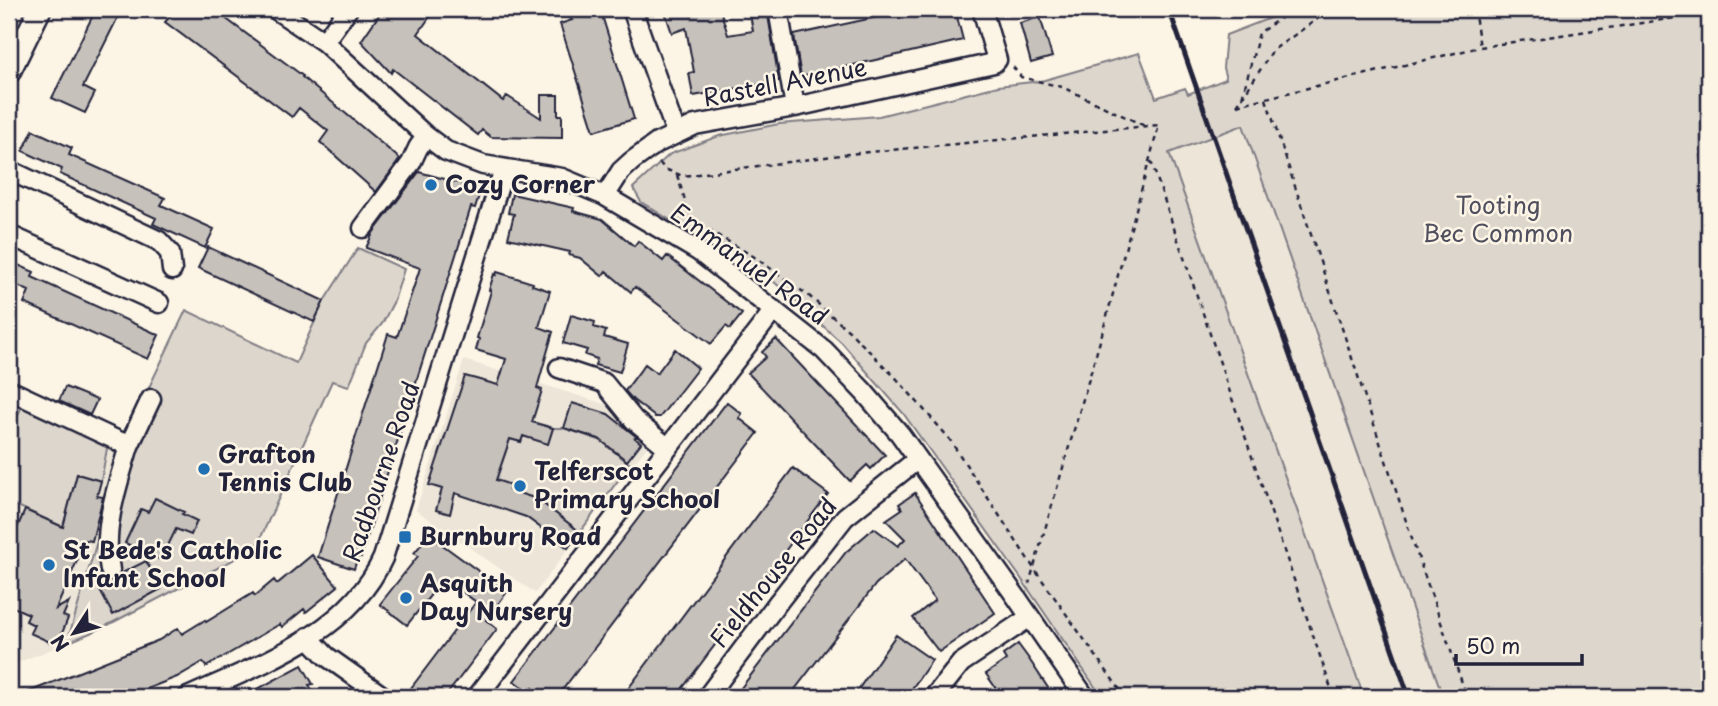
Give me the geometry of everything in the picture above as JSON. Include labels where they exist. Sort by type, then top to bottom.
[{"type":"main road","points":[[9,72],[40,9]]},
{"type":"street","name":"Emmanuel Road","points":[[275,9],[324,42],[426,136],[458,157],[504,169],[562,178],[605,196],[698,251],[824,350],[883,412],[1085,697]]},
{"type":"street","points":[[324,42],[348,9]]},
{"type":"street","points":[[632,9],[676,133]]},
{"type":"street","points":[[778,9],[795,107]]},
{"type":"street","points":[[982,9],[997,60]]},
{"type":"street","name":"Rastell Avenue","points":[[605,196],[632,161],[676,133],[695,125],[795,107],[985,66],[997,60]]},
{"type":"street","points":[[363,228],[411,163],[426,136]]},
{"type":"street","name":"Radbourne Road","points":[[188,697],[308,638],[333,621],[356,600],[376,574],[504,169]]},
{"type":"street","points":[[9,170],[159,240],[170,253],[172,270]]},
{"type":"street","points":[[9,235],[159,303]]},
{"type":"street","points":[[477,697],[774,310]]},
{"type":"street","points":[[559,368],[604,383],[634,420],[667,447]]},
{"type":"street","points":[[9,390],[129,446]]},
{"type":"street","points":[[110,570],[107,556],[111,515],[129,446],[151,399]]},
{"type":"street","name":"Fieldhouse Road","points":[[708,697],[845,517],[918,459]]},
{"type":"street","points":[[934,697],[961,663],[1030,617]]},
{"type":"street","points":[[308,638],[326,656],[384,697]]},
{"type":"path","points":[[1242,98],[1259,33],[1293,9]]},
{"type":"path","points":[[1328,9],[1273,50],[1237,105],[1480,47],[1709,13]]},
{"type":"path","points":[[1474,9],[1480,47]]},
{"type":"path","points":[[997,60],[1016,68],[1021,77],[1062,87],[1145,126]]},
{"type":"path","points":[[1266,99],[1467,697]]},
{"type":"path","points":[[656,161],[667,170],[683,176],[848,154],[1159,125],[1035,570],[1026,587]]},
{"type":"path","points":[[1151,161],[1334,697]]},
{"type":"shaded area","points":[[1243,125],[1443,697],[1364,697],[1169,152]]},
{"type":"shaded area","name":"Telferscot Primary School","points":[[464,360],[611,406],[655,438],[535,593],[416,510]]},
{"type":"shaded area","name":"St Bede's Catholic Infant School","points":[[9,433],[122,444],[113,487],[67,643],[9,666]]},
{"type":"green space","name":"Tooting Bec Common","points":[[1270,9],[1709,9],[1709,697],[1443,697],[1243,125],[1169,153],[1364,697],[1102,697],[903,413],[842,343],[762,271],[710,237],[701,239],[641,202],[633,188],[670,154],[719,136],[779,124],[879,116],[998,86],[1041,81],[1139,53],[1156,98],[1185,88],[1188,94],[1226,79],[1223,68],[1226,35],[1273,17]]},
{"type":"green space","name":"Grafton Tennis Club","points":[[358,248],[404,269],[394,301],[382,324],[366,343],[349,386],[332,381],[256,548],[104,627],[67,643],[113,487],[119,450],[186,310],[296,363],[324,301]]},
{"type":"green space","points":[[25,400],[109,438],[101,481],[77,474],[63,527],[9,502],[9,433]]},
{"type":"green space","points":[[553,428],[564,428],[608,443],[608,447],[630,464],[580,532],[543,504],[509,490],[496,480],[510,439],[521,442],[523,436],[548,443]]},
{"type":"building","points":[[96,9],[122,9],[83,87],[95,93],[85,113],[52,98]]},
{"type":"building","points":[[176,9],[213,9],[303,76],[400,159],[376,192],[320,142],[328,131],[299,108],[292,117],[165,22]]},
{"type":"building","points":[[383,9],[435,9],[418,34],[503,101],[507,96],[541,118],[541,95],[558,95],[558,115],[562,115],[562,138],[491,137],[482,130],[478,135],[393,69],[391,73],[361,41]]},
{"type":"building","points":[[561,9],[600,9],[634,119],[594,131],[560,24],[572,20]]},
{"type":"building","points":[[664,9],[689,9],[691,15],[709,9],[720,9],[728,35],[753,31],[749,9],[767,9],[779,81],[693,96],[689,73],[694,72],[686,28],[672,33]]},
{"type":"building","points":[[914,9],[955,9],[963,40],[801,77],[794,35]]},
{"type":"building","points":[[1040,17],[1052,57],[1031,63],[1020,23]]},
{"type":"building","points":[[33,130],[72,148],[69,155],[165,198],[161,205],[214,229],[205,248],[153,224],[156,218],[60,174],[62,169],[23,151]]},
{"type":"building","points":[[419,172],[481,189],[475,208],[471,207],[361,557],[358,556],[354,569],[318,557],[388,334],[397,337],[420,268],[366,248],[373,233]]},
{"type":"building","points":[[512,194],[574,208],[573,211],[602,219],[634,246],[638,241],[663,261],[667,256],[742,314],[730,329],[726,326],[711,344],[635,287],[631,292],[606,271],[602,276],[580,258],[569,255],[570,252],[508,238],[514,214],[508,213]]},
{"type":"building","points":[[208,247],[324,301],[314,322],[198,268]]},
{"type":"building","points":[[9,261],[34,272],[32,277],[159,335],[148,359],[24,303],[29,291],[9,282]]},
{"type":"building","points":[[497,272],[550,291],[539,327],[553,332],[537,388],[542,390],[532,422],[553,428],[548,444],[523,436],[521,442],[510,439],[496,480],[511,485],[509,490],[537,499],[580,532],[568,548],[526,517],[455,493],[450,514],[436,510],[442,489],[429,485],[465,376],[498,385],[506,359],[476,350],[491,291],[489,290]]},
{"type":"building","points":[[571,315],[595,322],[594,327],[606,331],[604,337],[628,344],[620,372],[595,365],[597,359],[585,355],[587,350],[563,343]]},
{"type":"building","points":[[776,339],[885,455],[871,469],[867,465],[850,481],[748,373],[766,357],[762,352]]},
{"type":"building","points":[[675,349],[698,368],[660,417],[655,417],[625,391],[645,364],[657,373]]},
{"type":"building","points":[[65,387],[97,400],[90,415],[59,401]]},
{"type":"building","points":[[727,402],[742,414],[739,418],[758,433],[557,697],[545,697],[533,688],[530,693],[514,681]]},
{"type":"building","points":[[572,403],[608,414],[637,437],[635,438],[641,443],[627,461],[599,439],[564,428]]},
{"type":"building","points":[[793,468],[828,494],[676,697],[622,697]]},
{"type":"building","points":[[77,474],[101,481],[97,496],[103,497],[92,541],[86,540],[56,609],[69,602],[63,616],[68,618],[59,641],[54,639],[52,643],[30,633],[34,625],[26,621],[29,614],[9,605],[9,546],[25,510],[63,527]]},
{"type":"building","points":[[915,493],[995,613],[939,652],[913,618],[935,600],[905,559],[876,584],[789,697],[734,697],[846,552],[874,528],[898,546],[905,539],[886,520],[902,509],[899,504]]},
{"type":"building","points":[[155,498],[197,521],[191,535],[176,529],[161,560],[125,543],[141,509],[148,512]]},
{"type":"building","points":[[429,535],[507,592],[486,620],[497,629],[445,697],[412,697],[416,692],[411,688],[476,602],[444,578],[407,625],[380,604],[418,556],[414,553]]},
{"type":"building","points":[[312,555],[338,586],[282,627],[280,624],[206,667],[203,662],[177,677],[126,697],[16,697],[159,640],[178,628],[182,634],[253,593],[255,596],[274,580],[277,584]]},
{"type":"building","points":[[146,561],[161,589],[113,615],[98,587]]},
{"type":"building","points":[[896,635],[932,660],[906,697],[853,697]]},
{"type":"building","points":[[1018,644],[1054,697],[1002,697],[986,674],[1006,660],[1003,655]]},
{"type":"building","points":[[302,665],[313,684],[309,685],[316,697],[243,697]]},
{"type":"railway","points":[[1169,9],[1409,697]]},
{"type":"place","name":"Cozy Corner","points":[[431,185]]},
{"type":"place","name":"Grafton Tennis Club","points":[[204,469]]},
{"type":"place","name":"Telferscot Primary School","points":[[520,486]]},
{"type":"place","name":"Burnbury Road","points":[[405,537]]},
{"type":"place","name":"St Bede's Catholic Infant School","points":[[49,565]]},
{"type":"place","name":"Asquith Day Nursery","points":[[406,598]]}]
